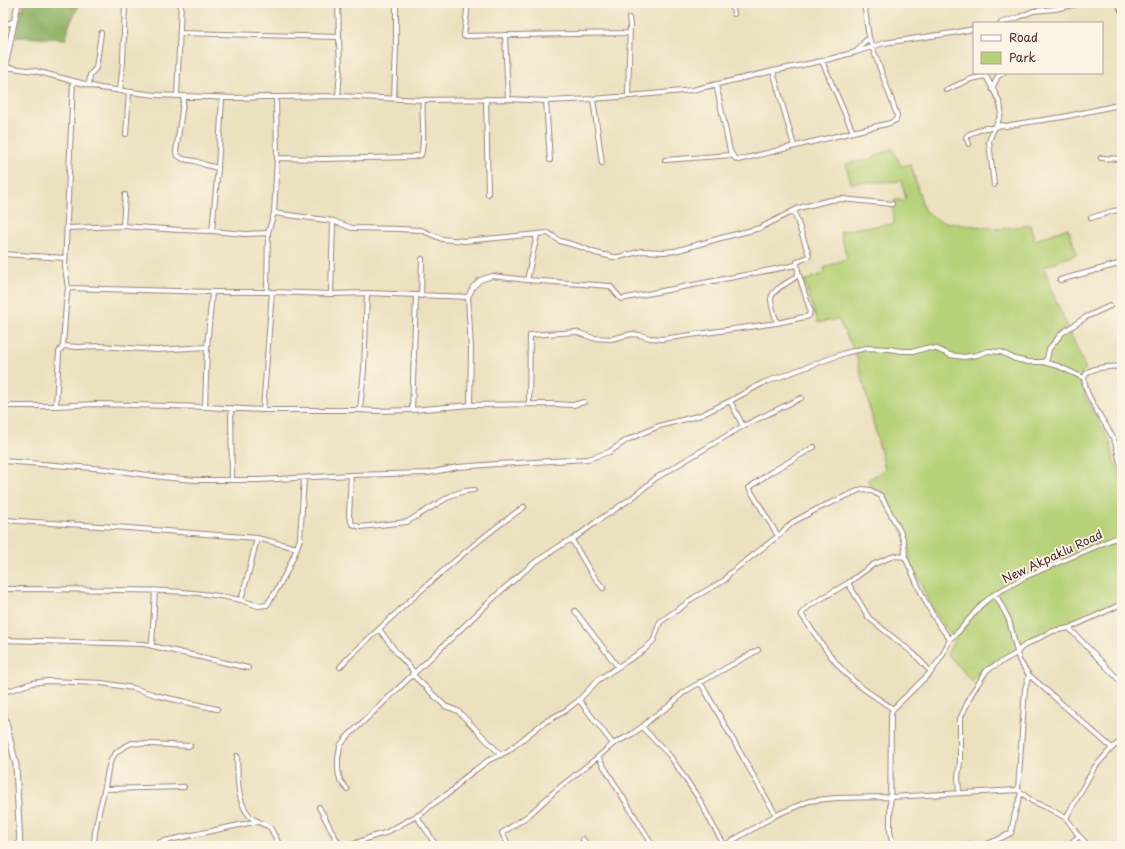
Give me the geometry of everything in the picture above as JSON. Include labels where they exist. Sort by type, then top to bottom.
[{"type":"street","points":[[3,97],[4,68],[18,3]]},
{"type":"street","points":[[120,91],[123,62],[125,3]]},
{"type":"street","points":[[177,96],[181,3]]},
{"type":"street","points":[[338,3],[340,71],[338,96]]},
{"type":"street","points":[[394,98],[396,3]]},
{"type":"street","points":[[468,3],[464,36],[629,33]]},
{"type":"street","points":[[732,3],[734,14]]},
{"type":"street","points":[[716,84],[732,155],[738,160],[890,123],[896,120],[897,115],[869,38],[864,3]]},
{"type":"street","points":[[1005,22],[1033,11],[1082,3]]},
{"type":"street","points":[[1118,3],[1122,12]]},
{"type":"street","points":[[628,96],[629,18]]},
{"type":"street","points":[[3,26],[14,21]]},
{"type":"street","points":[[4,68],[35,72],[120,91],[155,95],[222,98],[338,96],[423,100],[508,99],[546,101],[593,99],[692,90],[773,70],[822,61],[884,43],[973,30]]},
{"type":"street","points":[[89,85],[90,75],[96,68],[101,33]]},
{"type":"street","points":[[180,33],[339,37]]},
{"type":"street","points":[[505,36],[508,99]]},
{"type":"street","points":[[856,52],[869,38]]},
{"type":"street","points":[[822,61],[853,132]]},
{"type":"street","points":[[773,70],[794,146]]},
{"type":"street","points":[[946,90],[986,74],[1001,108],[1000,114],[990,135],[989,142],[994,185]]},
{"type":"street","points":[[992,89],[998,76],[1001,74]]},
{"type":"street","points":[[56,406],[59,352],[63,346],[68,288],[65,258],[74,81]]},
{"type":"street","points":[[126,134],[129,92]]},
{"type":"street","points":[[184,96],[176,152],[177,155],[183,159],[218,168]]},
{"type":"street","points":[[263,410],[269,292],[268,233],[274,213],[277,158],[276,97]]},
{"type":"street","points":[[212,231],[218,168],[222,98]]},
{"type":"street","points":[[486,99],[488,194]]},
{"type":"street","points":[[593,99],[602,163]]},
{"type":"street","points":[[277,158],[323,159],[412,157],[421,155],[423,148],[423,100]]},
{"type":"street","points":[[546,101],[550,160]]},
{"type":"street","points":[[969,144],[966,137],[969,134],[985,128],[994,128],[1001,125],[1063,117],[1114,106],[1122,106]]},
{"type":"street","points":[[665,160],[732,155]]},
{"type":"street","points":[[1101,158],[1122,158]]},
{"type":"street","points":[[123,226],[125,195]]},
{"type":"street","points":[[274,213],[333,221],[352,228],[421,230],[442,239],[464,241],[548,233],[560,241],[596,253],[619,257],[642,251],[675,251],[760,228],[799,208],[830,200],[842,199],[892,204]]},
{"type":"street","points":[[1091,218],[1113,211],[1122,210]]},
{"type":"street","points":[[470,405],[472,349],[468,297],[473,287],[480,280],[492,276],[610,286],[621,299],[796,265],[797,262],[810,255],[794,211]]},
{"type":"street","points":[[331,294],[333,221]]},
{"type":"street","points":[[67,228],[123,226],[245,234],[268,233]]},
{"type":"street","points":[[527,280],[537,235]]},
{"type":"street","points":[[3,254],[65,258]]},
{"type":"street","points":[[412,410],[422,259]]},
{"type":"street","points":[[1060,280],[1122,263]]},
{"type":"street","points":[[529,404],[530,335],[576,332],[593,338],[611,339],[632,334],[662,339],[777,323],[809,316],[810,310],[796,265]]},
{"type":"street","points":[[777,323],[772,295],[783,284],[796,277],[798,272]]},
{"type":"street","points":[[68,288],[331,294],[367,293],[468,297]]},
{"type":"street","points":[[205,407],[207,347],[212,292]]},
{"type":"street","points":[[360,410],[364,370],[367,293]]},
{"type":"street","points":[[1042,362],[1047,359],[1049,349],[1062,333],[1086,317],[1110,306]]},
{"type":"street","points":[[63,346],[78,348],[100,346],[156,350],[207,347]]},
{"type":"street","points":[[3,461],[106,469],[195,480],[232,480],[428,473],[458,467],[588,459],[609,452],[627,440],[659,426],[701,415],[763,383],[845,353],[866,348],[902,351],[916,351],[926,348],[937,349],[950,355],[964,357],[977,355],[988,351],[1001,352],[1015,359],[1028,362],[1042,362],[1058,366],[1084,378]]},
{"type":"street","points":[[1122,367],[1115,366],[1098,368],[1088,372],[1084,378],[1088,395],[1110,430],[1118,448],[1119,461],[1122,467]]},
{"type":"street","points":[[347,790],[340,780],[338,770],[340,746],[346,738],[501,591],[534,563],[566,542],[572,540],[632,498],[656,478],[744,426],[801,398]]},
{"type":"street","points":[[730,401],[744,426]]},
{"type":"street","points":[[3,406],[96,404],[263,410],[377,411],[412,410],[470,405],[573,405],[584,402]]},
{"type":"street","points":[[231,408],[232,480]]},
{"type":"street","points":[[778,536],[749,488],[768,474],[814,447]]},
{"type":"street","points":[[352,475],[349,516],[352,524],[360,527],[407,522],[452,495],[465,490],[474,490]]},
{"type":"street","points":[[3,589],[155,590],[222,596],[241,600],[258,606],[267,605],[284,575],[300,539],[304,478]]},
{"type":"street","points":[[349,846],[386,833],[424,812],[475,770],[489,760],[508,752],[543,723],[565,711],[579,700],[598,680],[644,650],[654,640],[660,622],[693,598],[725,580],[729,574],[778,536],[793,522],[817,509],[862,489],[870,490],[880,496],[900,531],[904,542],[905,557],[928,606],[943,631],[950,639]]},
{"type":"street","points":[[340,667],[379,629],[479,540],[524,507]]},
{"type":"street","points":[[3,520],[257,538],[297,548]]},
{"type":"street","name":"New Akpaklu Road","points":[[893,709],[931,672],[942,656],[950,639],[959,631],[980,605],[993,595],[1025,578],[1122,536]]},
{"type":"street","points":[[241,600],[257,538]]},
{"type":"street","points":[[572,540],[590,571],[603,588]]},
{"type":"street","points":[[893,846],[890,831],[891,714],[893,709],[859,686],[838,665],[821,644],[801,614],[809,606],[848,583],[874,564],[894,556],[905,557]]},
{"type":"street","points":[[848,583],[869,618],[914,654],[931,672]]},
{"type":"street","points":[[152,645],[155,590]]},
{"type":"street","points":[[993,595],[998,599],[1009,620],[1019,660],[1029,675],[1112,748]]},
{"type":"street","points":[[959,794],[958,778],[960,762],[960,719],[972,693],[987,670],[1017,653],[1021,648],[1053,631],[1069,628],[1122,604]]},
{"type":"street","points":[[575,611],[618,667]]},
{"type":"street","points":[[1069,628],[1122,683]]},
{"type":"street","points":[[379,629],[413,673],[445,706],[458,711],[501,755]]},
{"type":"street","points":[[3,640],[144,644],[248,668]]},
{"type":"street","points":[[509,846],[502,833],[530,815],[555,791],[613,744],[642,727],[653,717],[668,707],[683,693],[758,650]]},
{"type":"street","points":[[954,846],[968,844],[982,846],[1011,833],[1019,792],[1025,689],[1029,675]]},
{"type":"street","points":[[3,691],[32,683],[47,681],[102,683],[133,688],[159,696],[217,709]]},
{"type":"street","points":[[700,682],[776,815]]},
{"type":"street","points":[[579,700],[613,744]]},
{"type":"street","points":[[3,710],[16,765],[20,846]]},
{"type":"street","points":[[642,727],[670,756],[699,799],[725,846],[776,815],[809,801],[834,798],[1019,792],[1032,801],[1066,818],[1079,836],[1090,846]]},
{"type":"street","points":[[1066,818],[1094,768],[1112,748],[1122,740]]},
{"type":"street","points":[[94,846],[95,829],[105,789],[109,764],[113,756],[124,747],[132,743],[190,746]]},
{"type":"street","points":[[237,756],[240,797],[248,815],[270,826],[280,846]]},
{"type":"street","points":[[598,757],[653,846]]},
{"type":"street","points":[[105,789],[184,787]]},
{"type":"street","points":[[319,807],[335,837],[342,846]]},
{"type":"street","points":[[416,816],[436,846]]},
{"type":"street","points":[[160,842],[258,821]]},
{"type":"street","points":[[1067,846],[1079,836]]},
{"type":"street","points":[[583,839],[588,846]]},
{"type":"green space","points":[[24,3],[80,3],[69,25],[66,39],[16,37]]},
{"type":"green space","points":[[892,148],[901,166],[911,165],[924,210],[941,222],[999,229],[1030,225],[1035,240],[1068,228],[1077,254],[1044,267],[1051,289],[1086,369],[1082,372],[1080,380],[1086,399],[1110,442],[1114,461],[1122,475],[1122,599],[1024,644],[1014,652],[983,669],[972,681],[947,654],[956,638],[947,630],[932,608],[910,561],[908,542],[883,493],[872,488],[868,480],[885,469],[856,354],[838,319],[818,323],[804,281],[825,273],[824,268],[847,258],[840,232],[856,228],[894,224],[894,200],[906,200],[902,181],[851,183],[846,164],[871,159]]}]
